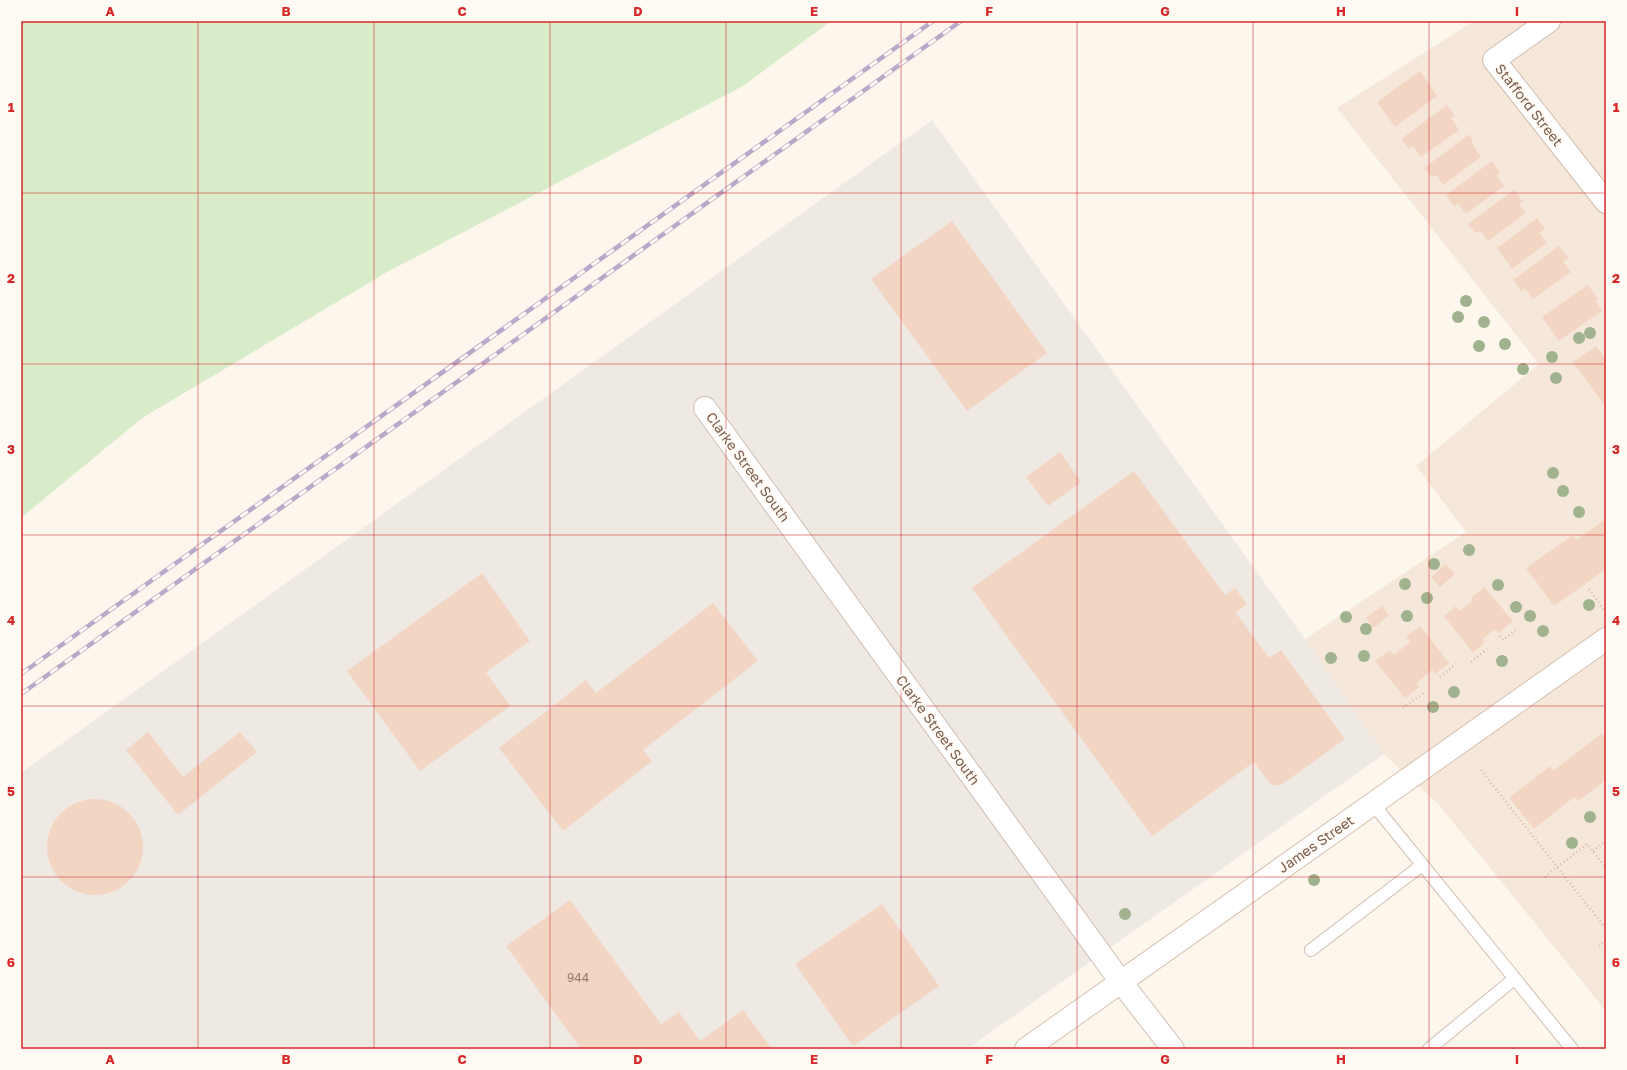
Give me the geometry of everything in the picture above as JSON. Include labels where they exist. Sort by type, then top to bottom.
[{"type":"street","name":"Stafford Street","points":[[1549,21],[1494,60],[1606,202]]},
{"type":"street","name":"Clarke Street South","points":[[705,408],[1120,982],[1174,1049]]},
{"type":"street","name":"James Street","points":[[1026,1049],[1606,639]]},
{"type":"lane","points":[[1373,804],[1572,1049]]},
{"type":"lane","points":[[1311,950],[1422,865]]},
{"type":"lane","points":[[1429,1049],[1514,979]]},
{"type":"path","points":[[1589,589],[1604,610]]},
{"type":"path","points":[[1500,636],[1503,640],[1516,630]]},
{"type":"path","points":[[1471,662],[1487,649]]},
{"type":"path","points":[[1440,677],[1456,664]]},
{"type":"path","points":[[1403,708],[1425,692]]},
{"type":"path","points":[[1481,770],[1606,929]]},
{"type":"path","points":[[1593,851],[1606,841]]},
{"type":"path","points":[[1545,877],[1587,844],[1606,868]]},
{"type":"path","points":[[1599,946],[1606,940]]},
{"type":"shaded area","points":[[1474,21],[1606,21],[1606,1011],[1439,805],[1384,754],[1305,639],[1466,532],[1416,466],[1539,364],[1337,108]]},
{"type":"shaded area","points":[[932,120],[1305,639],[1384,754],[967,1049],[21,1049],[21,773]]},
{"type":"green space","points":[[21,21],[831,21],[743,86],[389,271],[142,418],[21,518]]},
{"type":"building","points":[[1420,71],[1437,96],[1395,127],[1377,102]]},
{"type":"building","points":[[1447,105],[1455,116],[1451,118],[1459,130],[1421,157],[1413,146],[1409,149],[1401,139]]},
{"type":"building","points":[[1470,134],[1474,147],[1481,157],[1443,185],[1436,175],[1431,177],[1424,168]]},
{"type":"building","points":[[1492,161],[1500,173],[1497,176],[1504,186],[1466,214],[1458,203],[1454,206],[1446,195]]},
{"type":"building","points":[[1514,190],[1523,202],[1519,204],[1526,213],[1488,241],[1481,231],[1475,233],[1468,224]]},
{"type":"building","points":[[1537,218],[1545,229],[1539,233],[1547,243],[1512,269],[1497,248]]},
{"type":"building","points":[[952,221],[1047,353],[967,411],[871,279]]},
{"type":"building","points":[[1559,246],[1569,258],[1563,262],[1571,272],[1533,299],[1525,288],[1521,291],[1513,280]]},
{"type":"building","points":[[1588,285],[1598,299],[1595,301],[1602,311],[1559,341],[1542,317]]},
{"type":"building","points":[[1596,346],[1606,360],[1606,407],[1573,362]]},
{"type":"building","points":[[1060,452],[1081,482],[1048,506],[1026,477]]},
{"type":"building","points":[[1134,471],[1225,595],[1235,588],[1247,604],[1236,613],[1269,658],[1281,650],[1345,739],[1281,785],[1271,785],[1254,762],[1152,836],[972,588]]},
{"type":"building","points":[[1606,519],[1606,569],[1554,606],[1526,568],[1573,535],[1576,540]]},
{"type":"building","points":[[1446,564],[1455,574],[1440,587],[1431,577]]},
{"type":"building","points":[[482,573],[530,641],[486,672],[510,706],[420,771],[347,671]]},
{"type":"building","points":[[1484,587],[1513,621],[1498,633],[1495,629],[1482,639],[1485,642],[1473,653],[1444,616],[1456,606],[1460,611],[1473,600],[1471,598]]},
{"type":"building","points":[[713,603],[758,661],[643,750],[652,761],[563,831],[499,748],[586,680],[596,693]]},
{"type":"building","points":[[1382,606],[1389,615],[1374,628],[1366,618]]},
{"type":"building","points":[[1420,626],[1449,663],[1435,674],[1432,670],[1416,683],[1419,687],[1405,698],[1375,661],[1390,650],[1394,655],[1410,642],[1406,637]]},
{"type":"building","points":[[148,732],[183,777],[240,732],[257,752],[178,815],[126,750]]},
{"type":"building","points":[[1602,733],[1606,739],[1606,780],[1578,801],[1574,797],[1534,829],[1509,798],[1550,766],[1553,771]]},
{"type":"building","points":[[95,799],[113,803],[122,807],[129,813],[135,820],[139,829],[143,847],[139,865],[135,874],[129,881],[122,887],[113,891],[95,895],[77,891],[68,887],[61,881],[55,874],[51,865],[47,847],[51,829],[55,820],[61,813],[68,807],[77,803]]},
{"type":"building","points":[[570,900],[661,1024],[679,1012],[700,1041],[743,1010],[772,1049],[581,1049],[506,946]]},
{"type":"building","points":[[882,904],[939,986],[853,1046],[795,964]]},
{"type":"railway","points":[[21,674],[933,21]]},
{"type":"railway","points":[[21,694],[961,21]]}]
